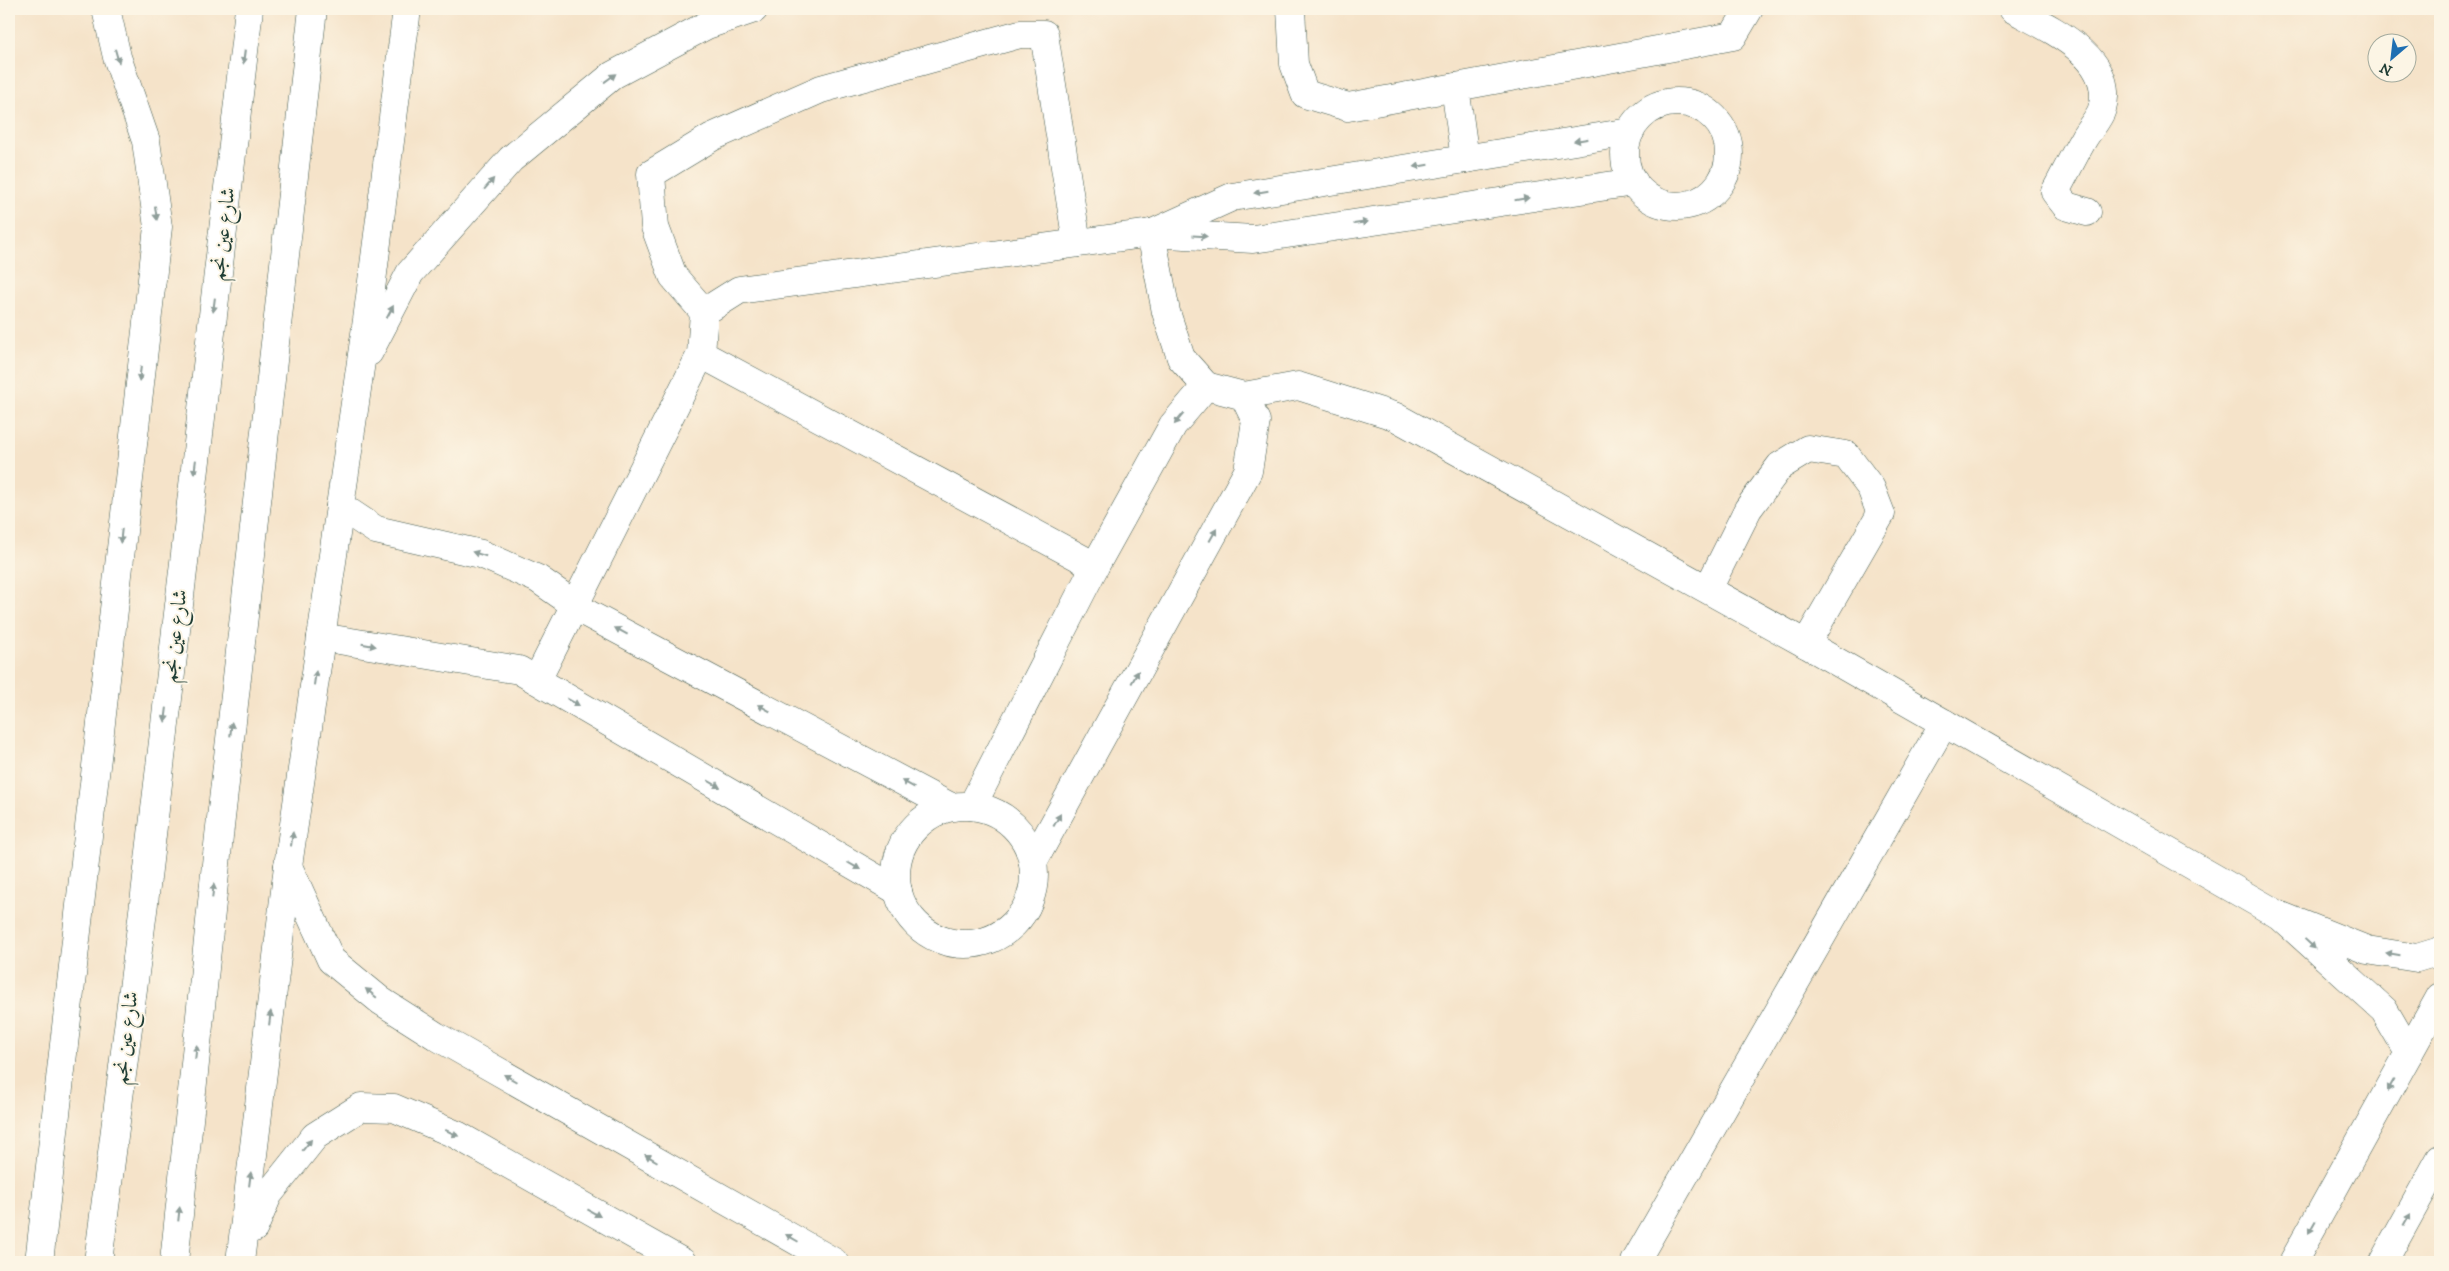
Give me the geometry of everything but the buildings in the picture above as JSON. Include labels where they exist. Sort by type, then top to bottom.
[{"type":"street","points":[[39,1262],[158,228],[146,141],[116,57],[106,9]]},
{"type":"street","name":"شارع عين نجم","points":[[98,1262],[144,903],[249,9]]},
{"type":"street","points":[[174,1262],[219,836],[313,9]]},
{"type":"street","points":[[240,1262],[288,866],[359,371],[407,9]]},
{"type":"street","points":[[359,371],[410,273],[511,159],[613,75],[707,25],[754,9]]},
{"type":"street","points":[[1291,9],[1294,64],[1305,94],[1348,107],[1733,36],[1749,9]]},
{"type":"street","points":[[2013,9],[2067,39],[2092,60],[2103,84],[2102,109],[2084,137],[2055,192],[2066,206],[2087,212]]},
{"type":"street","points":[[537,680],[700,354],[704,312],[672,276],[655,226],[651,174],[712,138],[822,89],[1020,34],[1044,34],[1077,243]]},
{"type":"street","points":[[1455,87],[1465,159]]},
{"type":"street","points":[[1670,102],[1687,102],[1703,109],[1717,119],[1726,134],[1730,150],[1728,167],[1721,183],[1709,195],[1694,203],[1677,206],[1661,203],[1646,195],[1634,182],[1627,166],[1625,149],[1630,132],[1639,118],[1653,108],[1670,102]]},
{"type":"street","points":[[1151,233],[1232,197],[1630,132]]},
{"type":"street","points":[[704,312],[739,290],[1151,233],[1253,239],[1634,182]]},
{"type":"street","points":[[1151,233],[1166,312],[1181,358],[1206,386],[1244,396],[1298,386],[1394,416],[1806,644],[2279,915],[2367,950],[2417,958],[2440,951]]},
{"type":"street","points":[[700,354],[1095,566]]},
{"type":"street","points":[[340,506],[376,530],[481,554],[538,579],[588,614],[962,806],[994,812],[1013,824],[1026,842],[1034,862],[1034,884],[1029,900],[1012,926],[992,938],[968,944],[945,941],[924,930],[907,913],[898,891],[896,869],[901,847],[909,835],[930,815],[962,806],[1174,425],[1206,386]]},
{"type":"street","points":[[1034,862],[1248,471],[1256,421],[1244,396]]},
{"type":"street","points":[[1708,589],[1748,509],[1780,466],[1808,449],[1846,455],[1871,488],[1880,514],[1806,644]]},
{"type":"street","points":[[321,637],[520,670],[898,891]]},
{"type":"street","points":[[1635,1262],[1944,723]]},
{"type":"street","points":[[288,866],[331,960],[381,1001],[436,1036],[834,1262]]},
{"type":"street","points":[[2279,915],[2384,1010],[2409,1053]]},
{"type":"street","points":[[2293,1262],[2440,996]]},
{"type":"street","points":[[240,1262],[268,1195],[315,1136],[361,1108],[394,1108],[457,1135],[682,1262]]},
{"type":"street","points":[[2383,1262],[2440,1159]]}]
